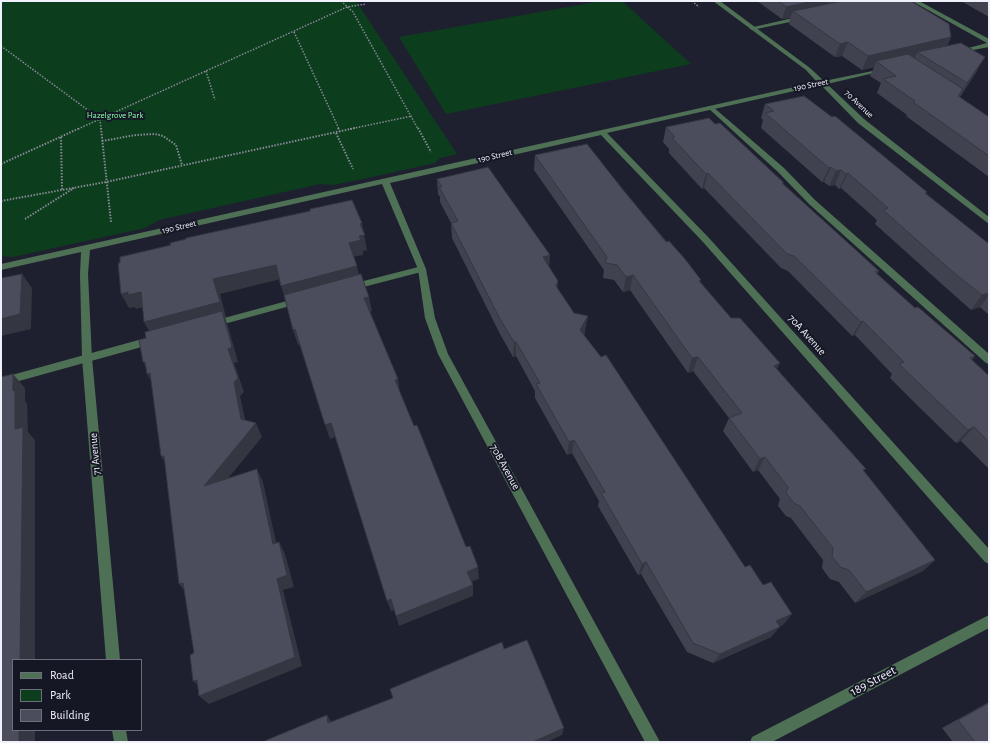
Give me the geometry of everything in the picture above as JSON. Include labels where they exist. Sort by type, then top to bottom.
[{"type":"street","name":"70 Avenue","points":[[716,1],[808,69],[861,121],[989,222]]},
{"type":"street","points":[[915,1],[989,44]]},
{"type":"street","points":[[752,28],[807,17]]},
{"type":"street","points":[[949,54],[989,44]]},
{"type":"street","name":"190 Street","points":[[1,267],[895,66]]},
{"type":"street","points":[[710,107],[781,170],[812,202],[989,360]]},
{"type":"street","name":"70A Avenue","points":[[602,132],[706,240],[989,558]]},
{"type":"street","name":"70B Avenue","points":[[385,181],[422,269],[430,318],[444,354],[653,742]]},
{"type":"street","name":"71 Avenue","points":[[86,248],[84,274],[87,358],[113,659]]},
{"type":"street","points":[[344,289],[422,269]]},
{"type":"street","points":[[207,326],[306,299]]},
{"type":"street","points":[[1,382],[161,338]]},
{"type":"street","name":"189 Street","points":[[757,742],[989,620]]},
{"type":"street","points":[[120,731],[120,742]]},
{"type":"path","points":[[341,1],[353,12],[432,152]]},
{"type":"path","points":[[1,164],[347,7],[366,4]]},
{"type":"path","points":[[294,32],[340,132]]},
{"type":"path","points":[[1,46],[100,119],[111,222]]},
{"type":"path","points":[[206,71],[215,100]]},
{"type":"path","points":[[1,201],[106,182],[412,116]]},
{"type":"path","points":[[336,133],[353,169]]},
{"type":"path","points":[[102,141],[136,135],[155,134],[163,136],[176,145],[182,165]]},
{"type":"path","points":[[61,137],[62,190]]},
{"type":"path","points":[[25,219],[75,188]]},
{"type":"path","points":[[108,196],[109,211],[108,201]]},
{"type":"green space","name":"Hazelgrove Park","points":[[1,1],[356,1],[457,154],[440,158],[435,163],[368,178],[333,185],[320,184],[159,220],[145,228],[13,257],[1,256]]},
{"type":"green space","points":[[602,1],[622,1],[691,64],[446,114],[399,37]]},
{"type":"building","points":[[779,1],[813,1],[786,7]]},
{"type":"building","points":[[842,1],[911,1],[949,24],[951,37],[868,56],[848,42],[840,44],[793,11]]},
{"type":"building","points":[[961,43],[985,57],[967,83],[917,52]]},
{"type":"building","points":[[908,54],[963,89],[958,96],[989,117],[989,156],[883,79],[896,76],[876,61]]},
{"type":"building","points":[[804,96],[832,117],[835,116],[927,192],[925,193],[989,244],[989,293],[982,295],[953,272],[883,210],[888,208],[848,173],[846,174],[841,170],[836,171],[831,167],[829,168],[765,113],[774,111],[765,104]]},
{"type":"building","points":[[709,118],[715,124],[720,123],[784,183],[782,183],[879,271],[875,272],[915,308],[918,307],[975,356],[970,358],[989,376],[989,442],[974,427],[968,430],[899,364],[904,362],[794,256],[787,254],[708,173],[706,174],[672,138],[675,137],[666,127]]},
{"type":"building","points":[[587,144],[666,242],[669,241],[685,259],[701,280],[699,281],[731,318],[740,318],[780,363],[774,366],[866,469],[863,470],[935,560],[866,592],[849,570],[840,567],[832,556],[833,548],[800,506],[794,503],[786,493],[788,487],[765,457],[760,459],[729,418],[742,413],[698,357],[692,358],[633,275],[626,277],[617,265],[605,263],[607,257],[535,155]]},
{"type":"building","points":[[488,167],[550,255],[543,257],[558,281],[556,286],[574,313],[588,316],[580,330],[601,357],[606,355],[745,567],[750,565],[763,585],[771,582],[792,614],[776,621],[780,627],[720,654],[693,643],[646,562],[642,564],[601,493],[605,492],[574,440],[569,442],[536,384],[540,383],[516,342],[514,342],[500,319],[451,223],[458,221],[439,187],[442,187],[437,179]]},
{"type":"building","points":[[352,200],[362,223],[360,224],[365,235],[359,236],[361,240],[349,243],[357,266],[281,286],[276,265],[213,279],[220,302],[144,322],[141,292],[128,295],[128,292],[121,294],[118,263],[120,263],[120,257],[171,245],[170,243],[186,238],[310,211],[310,209]]},
{"type":"building","points":[[22,274],[20,314],[1,319],[1,278]]},
{"type":"building","points":[[361,274],[369,297],[364,298],[398,379],[395,380],[414,426],[417,425],[466,547],[470,546],[478,567],[467,572],[473,585],[396,616],[391,599],[387,601],[331,423],[325,425],[295,329],[293,330],[284,295]]},
{"type":"building","points":[[222,311],[232,347],[228,349],[238,378],[234,382],[241,419],[256,423],[204,486],[257,469],[273,544],[279,542],[287,575],[277,579],[295,657],[199,696],[197,680],[193,681],[190,655],[194,653],[183,583],[179,584],[164,456],[161,456],[150,373],[147,374],[145,362],[143,362],[139,340],[146,338],[145,332]]},
{"type":"building","points":[[13,374],[13,391],[15,390],[15,429],[23,427],[20,659],[12,659],[12,731],[19,731],[19,742],[1,742],[1,377]]},
{"type":"building","points":[[527,640],[564,728],[533,742],[262,742],[327,715],[328,723],[393,698],[390,689],[502,642],[504,649]]},
{"type":"building","points":[[989,703],[989,742],[975,742],[958,720]]}]
